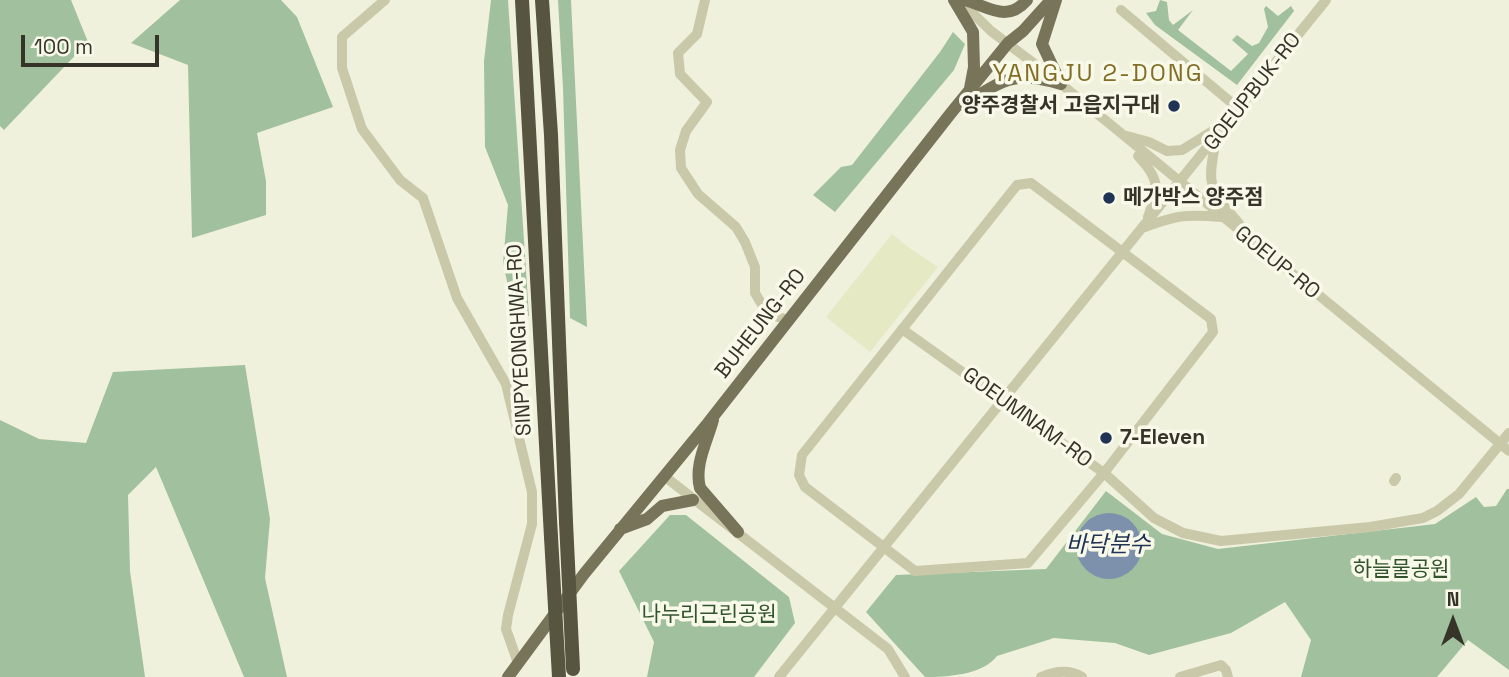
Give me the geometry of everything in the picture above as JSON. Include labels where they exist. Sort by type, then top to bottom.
[{"type":"highway","name":"SINPYEONGHWA-RO","points":[[522,0],[559,677]]},
{"type":"highway","name":"SINPYEONGHWA-RO","points":[[542,0],[551,135],[573,669]]},
{"type":"main road","points":[[957,0],[973,32],[974,68],[970,91]]},
{"type":"main road","points":[[965,0],[996,12],[1012,12],[1027,0]]},
{"type":"main road","name":"BUHEUNG-RO","points":[[508,677],[620,529],[715,413],[951,113],[1008,43],[1023,31],[1051,0]]},
{"type":"main road","points":[[1056,0],[1042,44],[1061,84]]},
{"type":"main road","points":[[951,113],[1003,79],[1045,79],[1061,84]]},
{"type":"main road","points":[[715,413],[698,464],[698,481],[700,488],[738,532]]},
{"type":"main road","points":[[620,529],[647,519],[662,506],[694,500]]},
{"type":"street","points":[[384,0],[342,37],[342,68],[362,129],[400,180],[423,198],[457,298],[506,384],[531,492],[532,524],[506,629],[518,663]]},
{"type":"street","points":[[705,0],[697,34],[678,53],[680,74],[707,102],[686,131],[680,150],[681,168],[698,194],[736,227],[746,242],[755,267],[755,293],[767,313],[788,320]]},
{"type":"street","name":"GOEUP-RO","points":[[957,0],[991,31],[1061,84],[1509,451]]},
{"type":"street","name":"GOEUPBUK-RO","points":[[1180,183],[1326,0]]},
{"type":"street","points":[[1121,10],[1239,109]]},
{"type":"street","points":[[1117,131],[1167,151],[1182,150],[1230,120]]},
{"type":"street","points":[[1117,131],[1150,168],[1157,183],[1156,197],[1144,227]]},
{"type":"street","points":[[1217,137],[1210,170],[1211,187],[1218,200],[1241,225],[1244,236]]},
{"type":"street","name":"GOEUMNAM-RO","points":[[1031,183],[1211,318],[1213,332],[1104,474],[1027,563],[915,571],[805,487],[799,475],[802,455],[902,329],[1017,185],[1031,183]]},
{"type":"street","points":[[779,677],[1180,183]]},
{"type":"street","points":[[1144,227],[1174,216],[1189,214],[1221,217]]},
{"type":"street","name":"GOEUMNAM-RO","points":[[902,329],[1104,474]]},
{"type":"street","points":[[1104,474],[1154,518],[1183,533],[1221,541],[1370,527],[1423,518],[1437,511],[1460,494],[1509,433]]},
{"type":"street","points":[[664,476],[888,649],[905,677]]},
{"type":"street","points":[[1180,677],[1221,665],[1228,677]]},
{"type":"street","points":[[1041,677],[1065,671],[1082,677]]},
{"type":"green space","points":[[0,0],[71,0],[88,42],[4,130],[0,126]]},
{"type":"green space","points":[[180,0],[281,0],[297,17],[333,107],[257,133],[266,181],[266,215],[192,238],[188,65],[131,43]]},
{"type":"green space","points":[[491,0],[508,0],[529,316],[514,313],[503,263],[508,205],[485,147],[484,61]]},
{"type":"green space","points":[[558,0],[571,0],[587,327],[570,318]]},
{"type":"green space","points":[[1160,0],[1167,2],[1169,20],[1173,25],[1193,10],[1178,30],[1231,71],[1248,54],[1232,40],[1237,35],[1252,46],[1259,43],[1268,27],[1264,9],[1266,6],[1278,16],[1291,6],[1294,11],[1237,85],[1155,25],[1146,13],[1156,11]]},
{"type":"green space","points":[[953,32],[965,44],[954,70],[835,212],[813,195],[841,167],[852,165]]},
{"type":"green space","points":[[245,365],[270,519],[265,578],[287,677],[244,677],[156,467],[128,495],[130,571],[145,677],[0,677],[0,420],[39,439],[86,443],[113,372]]},
{"type":"green space","name":"하늘물공원","points":[[1507,489],[1509,670],[1468,640],[1437,677],[1301,677],[1311,640],[1285,602],[1231,633],[1149,655],[1115,643],[1054,638],[997,656],[974,671],[925,677],[866,612],[896,575],[1046,569],[1106,491],[1162,534],[1218,549],[1435,524],[1476,497],[1484,507],[1496,506]]},
{"type":"green space","name":"나누리근린공원","points":[[670,515],[686,515],[789,597],[795,623],[754,677],[647,677],[654,642],[619,571]]},
{"type":"shaded area","points":[[892,234],[938,267],[870,352],[826,317]]},
{"type":"water","name":"바닥분수","points":[[1109,513],[1122,516],[1132,523],[1139,533],[1142,546],[1139,559],[1132,569],[1122,576],[1109,579],[1096,576],[1086,569],[1079,559],[1076,546],[1079,533],[1086,523],[1096,516]]},
{"type":"place","name":"양주경찰서 고읍지구대","points":[[1174,106]]},
{"type":"place","name":"메가박스 양주점","points":[[1109,198]]},
{"type":"place","name":"7-Eleven","points":[[1106,438]]},
{"type":"district","name":"YANGJU 2-DONG","points":[[1098,74]]}]
